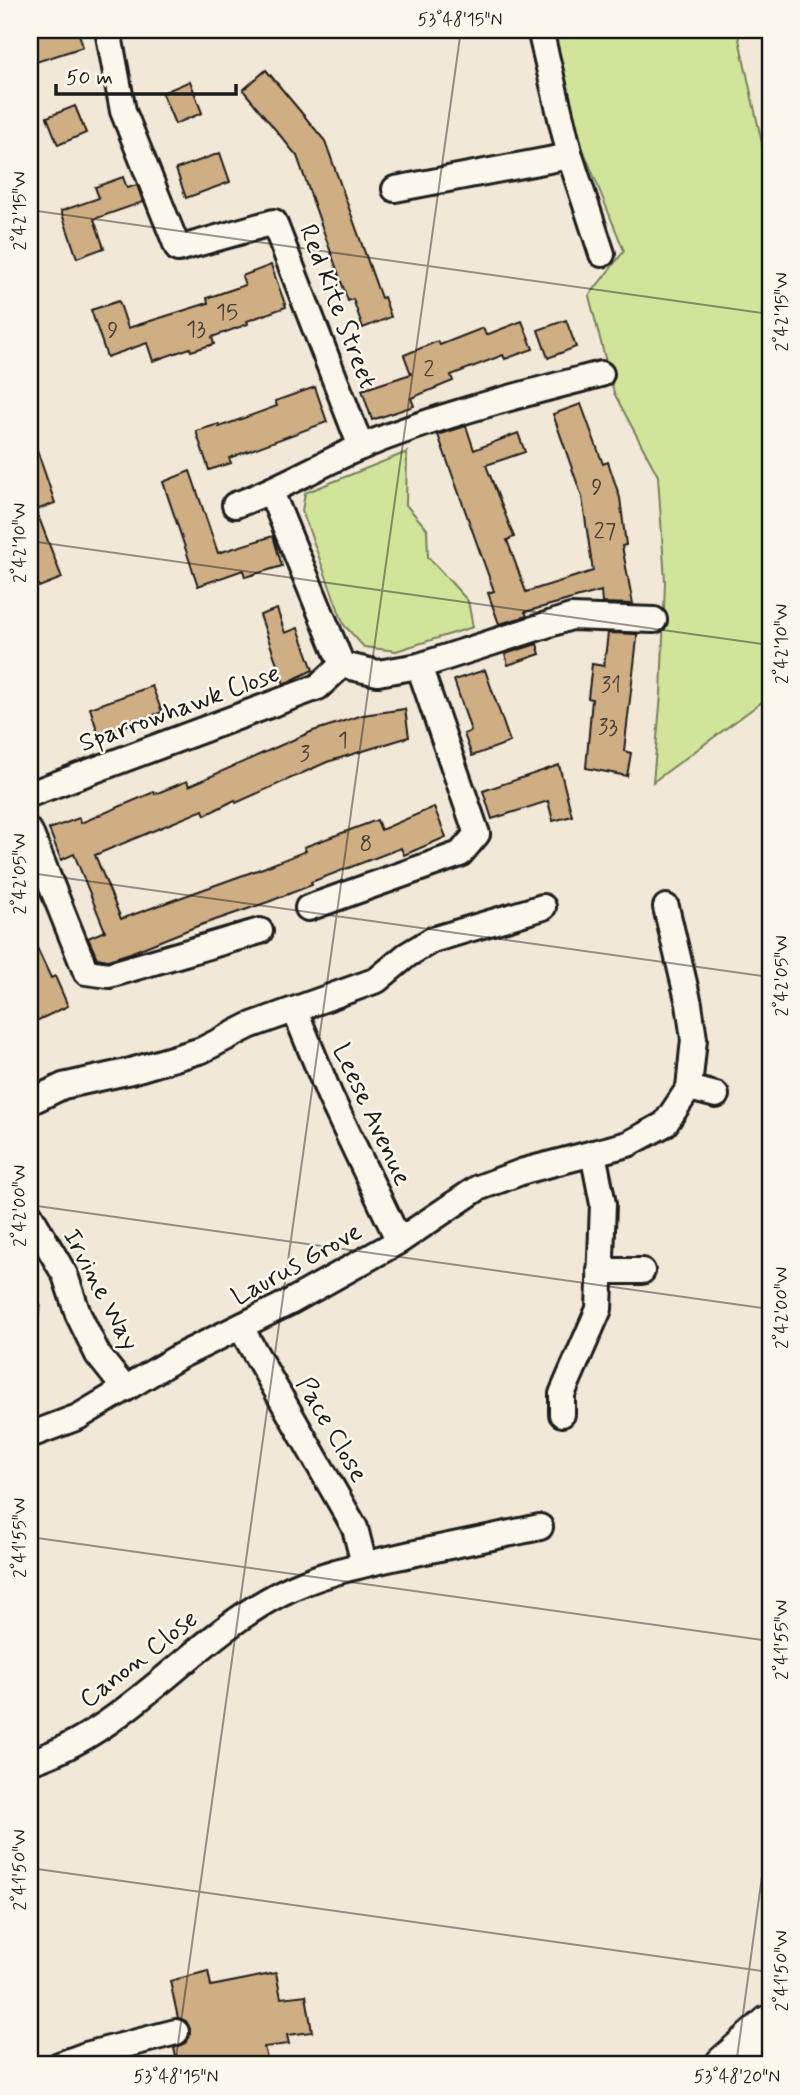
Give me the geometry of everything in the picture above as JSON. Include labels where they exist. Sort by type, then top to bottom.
[{"type":"highway","points":[[724,2065],[770,2024]]},
{"type":"street","name":"Red Kite Street","points":[[108,30],[123,111],[178,249],[274,222],[361,447]]},
{"type":"street","points":[[540,30],[570,156],[602,254]]},
{"type":"street","points":[[395,189],[570,156]]},
{"type":"street","points":[[235,505],[271,492],[361,447],[482,405],[601,374]]},
{"type":"street","points":[[271,492],[342,665],[378,673],[419,666],[571,617],[654,620]]},
{"type":"street","name":"Sparrowhawk Close","points":[[30,794],[318,687],[342,665]]},
{"type":"street","points":[[308,908],[460,853],[477,834],[419,666]]},
{"type":"street","points":[[30,832],[86,972],[108,975],[260,931]]},
{"type":"street","points":[[30,1102],[63,1086],[131,1071],[202,1049],[249,1026],[377,980],[407,955],[432,940],[543,907]]},
{"type":"street","name":"Laurus Grove","points":[[30,1435],[78,1417],[180,1356],[241,1328],[399,1241],[478,1188],[524,1171],[628,1144],[665,1124],[689,1088],[694,1039],[689,1004],[667,907]]},
{"type":"street","name":"Leese Avenue","points":[[295,1010],[330,1096],[399,1241]]},
{"type":"street","points":[[689,1088],[716,1095]]},
{"type":"street","points":[[562,1414],[562,1394],[599,1309],[603,1204],[593,1153]]},
{"type":"street","name":"Irvine Way","points":[[30,1215],[65,1275],[78,1314],[98,1354],[125,1389]]},
{"type":"street","points":[[600,1271],[642,1271]]},
{"type":"street","name":"Pace Close","points":[[241,1328],[355,1528],[364,1564]]},
{"type":"street","points":[[364,1564],[540,1527]]},
{"type":"street","name":"Canon Close","points":[[30,1762],[53,1755],[104,1726],[222,1630],[279,1594],[313,1579],[364,1564]]},
{"type":"street","points":[[59,2065],[176,2032]]},
{"type":"green space","points":[[554,30],[737,30],[770,179],[770,696],[653,782],[661,695],[665,581],[658,476],[614,393],[589,296],[624,251],[573,124]]},
{"type":"green space","points":[[407,452],[406,505],[427,529],[428,557],[468,601],[473,627],[396,651],[364,647],[344,625],[302,511],[305,493]]},
{"type":"water","points":[[30,1291],[41,1306],[30,1349]]},
{"type":"building","points":[[30,30],[78,30],[83,47],[30,64]]},
{"type":"building","points":[[266,70],[325,141],[381,298],[384,297],[391,317],[363,328],[353,299],[348,301],[297,156],[243,90]]},
{"type":"building","points":[[190,81],[202,113],[175,124],[162,93]]},
{"type":"building","points":[[75,106],[86,133],[58,145],[47,117]]},
{"type":"building","points":[[220,153],[230,182],[186,198],[176,169]]},
{"type":"building","points":[[123,177],[127,188],[137,185],[143,202],[94,219],[104,248],[77,258],[61,211],[99,198],[95,187]]},
{"type":"building","points":[[271,265],[286,307],[212,337],[214,344],[191,351],[190,348],[153,361],[147,343],[107,357],[91,310],[119,301],[128,328],[208,303],[207,298],[245,285],[242,276]]},
{"type":"building","points":[[566,320],[576,347],[548,358],[538,330]]},
{"type":"building","points":[[522,321],[533,349],[505,359],[503,355],[451,375],[453,381],[411,398],[414,406],[372,420],[362,390],[411,374],[404,355],[438,341],[440,345],[483,328],[486,335]]},
{"type":"building","points":[[315,387],[327,422],[229,458],[231,463],[209,470],[196,431],[219,424],[219,427],[277,406],[275,401]]},
{"type":"building","points":[[581,404],[603,464],[608,462],[620,498],[626,545],[622,546],[633,604],[602,603],[601,591],[525,612],[527,616],[499,624],[488,593],[494,591],[438,435],[466,426],[474,450],[518,433],[525,452],[486,465],[514,537],[507,540],[526,592],[593,571],[582,497],[553,414]]},
{"type":"building","points":[[30,438],[33,438],[55,503],[36,510],[62,578],[39,587],[30,563]]},
{"type":"building","points":[[190,471],[218,553],[273,536],[282,566],[245,577],[243,570],[198,586],[163,482]]},
{"type":"building","points":[[277,609],[285,633],[298,628],[313,670],[284,684],[260,615]]},
{"type":"building","points":[[608,633],[637,634],[624,751],[631,753],[627,776],[586,768],[592,664],[604,666]]},
{"type":"building","points":[[537,644],[540,654],[508,665],[505,654]]},
{"type":"building","points":[[485,670],[510,742],[472,756],[464,734],[471,731],[454,680]]},
{"type":"building","points":[[152,686],[162,712],[99,736],[90,708]]},
{"type":"building","points":[[405,709],[409,737],[327,762],[236,803],[235,800],[205,815],[203,810],[95,855],[121,919],[263,868],[306,851],[304,847],[377,820],[381,830],[434,807],[446,837],[404,855],[401,848],[311,882],[312,885],[130,953],[108,960],[97,958],[88,938],[105,931],[74,854],[61,860],[49,829],[79,818],[81,823],[187,781],[189,786],[313,731],[363,715]]},
{"type":"building","points":[[559,765],[572,816],[553,821],[548,801],[492,819],[483,791]]},
{"type":"building","points":[[30,933],[51,978],[55,976],[68,1006],[30,1024]]},
{"type":"building","points":[[208,1971],[211,1986],[276,1973],[281,1998],[306,1995],[312,2032],[287,2035],[289,2044],[264,2047],[269,2065],[178,2065],[174,2048],[187,2042],[190,2029],[186,2021],[178,2018],[170,1981]]}]
